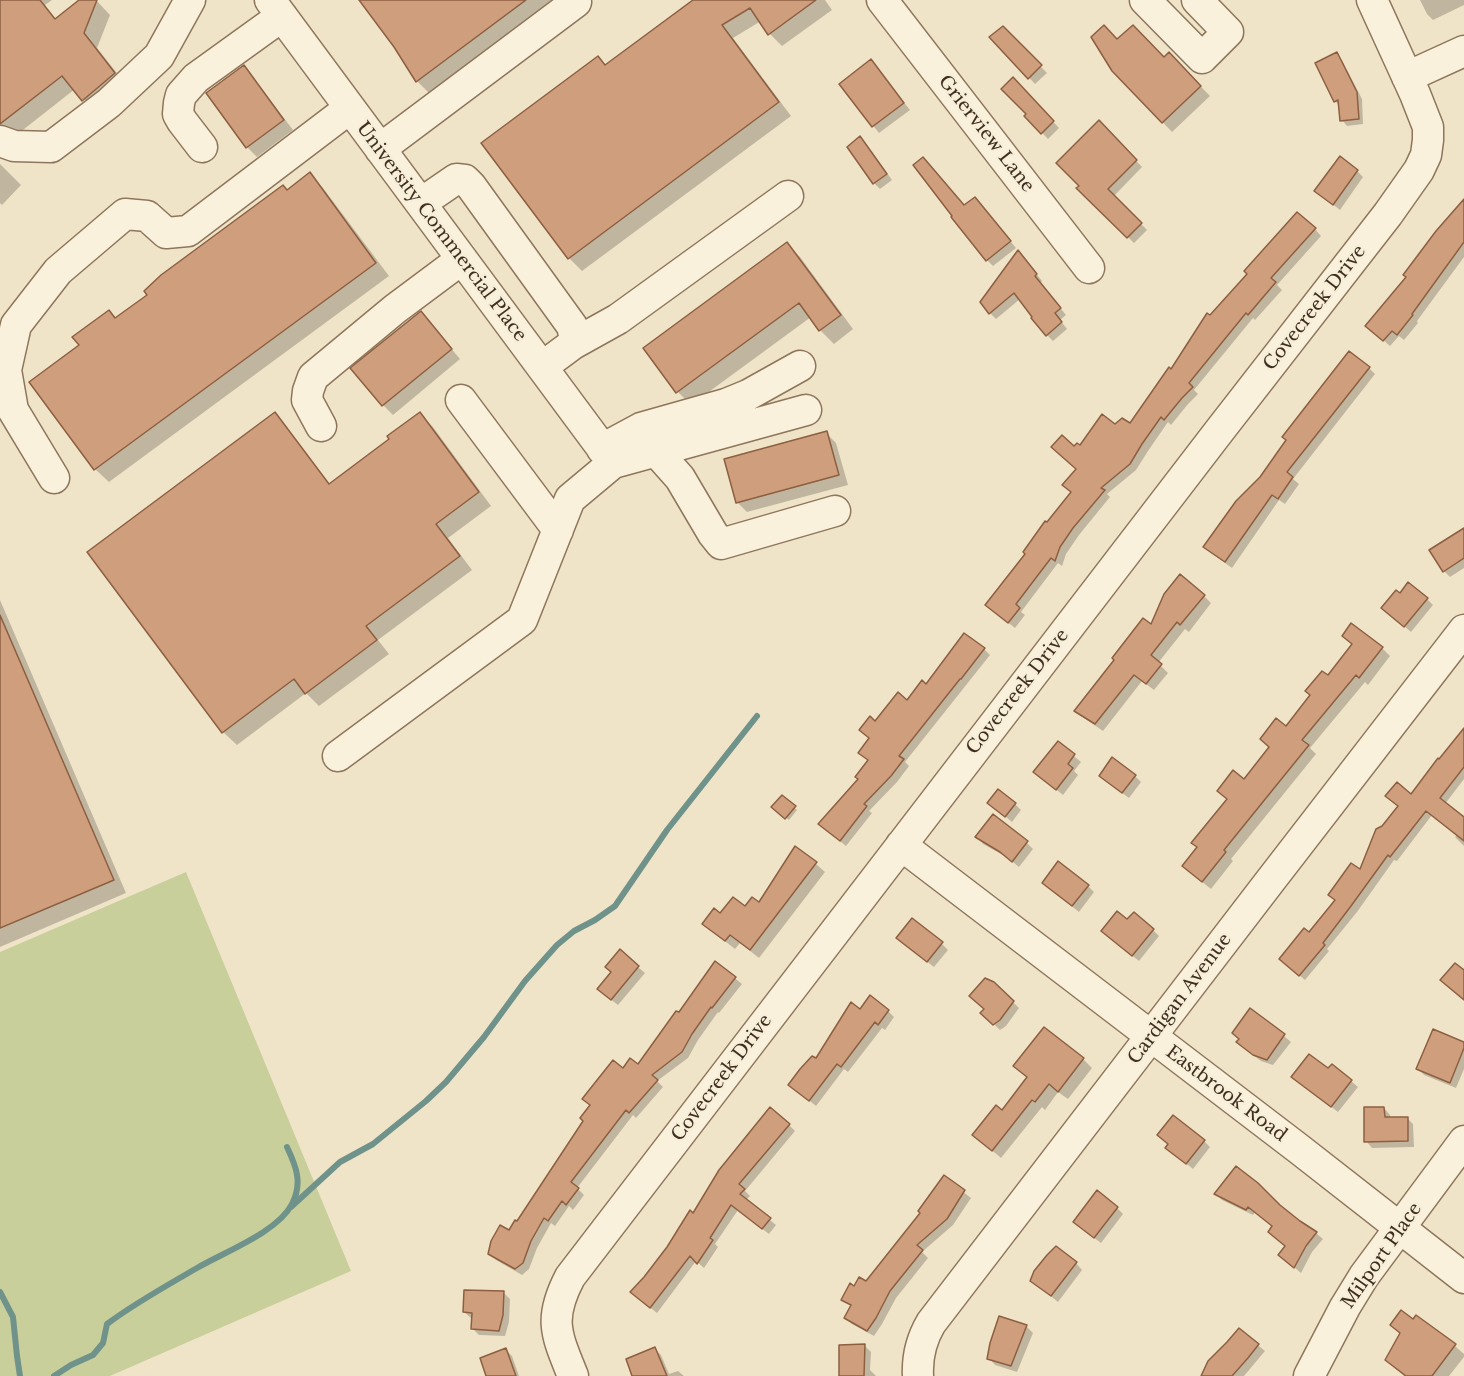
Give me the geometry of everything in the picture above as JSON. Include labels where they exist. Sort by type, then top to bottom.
[{"type":"street","name":"Grierview Lane","points":[[882,0],[1089,268]]},
{"type":"street","points":[[1144,0],[1202,58],[1228,32],[1197,0]]},
{"type":"street","name":"Covecreek Drive","points":[[573,1376],[560,1346],[556,1325],[561,1295],[570,1277],[1388,214],[1419,170],[1426,155],[1428,128],[1372,0]]},
{"type":"street","points":[[380,149],[576,2]]},
{"type":"street","points":[[0,141],[14,146],[51,147],[109,103],[159,56],[176,8]]},
{"type":"street","points":[[202,147],[178,114],[181,95],[196,78],[276,8]]},
{"type":"street","name":"University Commercial Place","points":[[276,8],[608,456]]},
{"type":"street","points":[[1407,77],[1464,51]]},
{"type":"street","points":[[54,478],[13,410],[6,370],[16,325],[58,271],[125,214],[147,216],[166,233],[188,231],[350,108]]},
{"type":"street","points":[[421,203],[456,179],[465,180],[572,326],[573,344]]},
{"type":"street","points":[[542,367],[573,344],[618,319],[788,196]]},
{"type":"street","points":[[321,426],[307,400],[313,377],[395,309],[462,260]]},
{"type":"street","points":[[338,756],[522,620],[570,499],[608,456],[641,428],[726,404],[748,395],[800,366]]},
{"type":"street","points":[[461,400],[558,530]]},
{"type":"street","points":[[608,456],[656,451],[806,410]]},
{"type":"street","points":[[656,451],[680,478],[721,544],[835,511]]},
{"type":"street","name":"Cardigan Avenue","points":[[918,1376],[918,1354],[931,1323],[1464,630]]},
{"type":"street","name":"Eastbrook Road","points":[[901,844],[1464,1278]]},
{"type":"street","name":"Milport Place","points":[[1309,1376],[1345,1306],[1364,1276],[1464,1141]]},
{"type":"green space","points":[[186,872],[351,1271],[110,1376],[0,1376],[0,952]]},
{"type":"building","points":[[0,0],[40,0],[55,19],[79,0],[97,0],[84,33],[115,73],[82,101],[62,76],[0,124]]},
{"type":"building","points":[[359,0],[526,0],[416,82],[394,47]]},
{"type":"building","points":[[693,0],[816,0],[768,35],[750,8],[722,25],[779,102],[568,259],[481,143],[598,56],[605,65]]},
{"type":"building","points":[[1104,25],[1117,39],[1133,25],[1164,57],[1169,52],[1201,86],[1162,123],[1112,71],[1091,37]]},
{"type":"building","points":[[1003,26],[1042,65],[1028,79],[989,37]]},
{"type":"building","points":[[1337,52],[1357,92],[1359,119],[1340,121],[1338,100],[1334,102],[1315,63]]},
{"type":"building","points":[[871,59],[904,103],[872,127],[839,84]]},
{"type":"building","points":[[244,65],[284,120],[246,148],[206,93]]},
{"type":"building","points":[[1013,77],[1054,121],[1041,134],[1024,116],[1026,114],[1001,89]]},
{"type":"building","points":[[1099,120],[1137,160],[1108,189],[1142,223],[1127,238],[1076,188],[1079,186],[1056,163]]},
{"type":"building","points":[[860,136],[887,174],[873,184],[847,147]]},
{"type":"building","points":[[1340,156],[1358,170],[1333,205],[1314,191]]},
{"type":"building","points":[[923,157],[964,205],[975,197],[1011,241],[986,261],[913,165]]},
{"type":"building","points":[[310,172],[376,263],[94,470],[29,382],[79,345],[72,337],[109,310],[115,318],[147,295],[144,291],[161,275],[283,185],[287,190]]},
{"type":"building","points":[[1464,199],[1464,242],[1397,335],[1392,331],[1383,341],[1365,326],[1406,277],[1403,275],[1436,231]]},
{"type":"building","points":[[1297,212],[1316,228],[1271,278],[1276,282],[1248,315],[1246,313],[1189,383],[1193,387],[1164,420],[1161,417],[1130,464],[1101,488],[1105,490],[1073,528],[1060,547],[1055,561],[1051,558],[1016,604],[1020,608],[1008,623],[985,605],[1025,554],[1023,552],[1045,521],[1047,522],[1071,492],[1062,485],[1076,469],[1051,447],[1062,435],[1074,446],[1077,443],[1080,445],[1102,414],[1115,424],[1122,418],[1130,423],[1169,367],[1171,369],[1207,313],[1210,315],[1247,274],[1244,271]]},
{"type":"building","points":[[787,242],[841,315],[819,331],[799,303],[676,393],[643,348]]},
{"type":"building","points":[[1018,250],[1037,274],[1035,276],[1061,308],[1055,313],[1062,322],[1046,336],[1014,293],[989,314],[980,302]]},
{"type":"building","points":[[421,311],[452,349],[382,406],[350,368]]},
{"type":"building","points":[[1349,351],[1370,367],[1287,472],[1293,477],[1278,499],[1272,495],[1225,562],[1203,547],[1236,501],[1260,477],[1286,440],[1282,437]]},
{"type":"building","points":[[275,412],[329,484],[389,439],[387,436],[420,412],[479,492],[436,524],[460,556],[366,626],[377,640],[305,694],[294,679],[222,733],[87,552]]},
{"type":"building","points":[[827,431],[839,475],[736,503],[724,459]]},
{"type":"building","points":[[1464,528],[1464,558],[1443,572],[1429,550]]},
{"type":"building","points":[[1180,574],[1205,595],[1180,625],[1177,622],[1151,655],[1162,664],[1146,684],[1134,675],[1095,724],[1074,711],[1143,618],[1151,624],[1164,594]]},
{"type":"building","points":[[1408,582],[1428,598],[1404,627],[1381,608],[1396,590],[1400,593]]},
{"type":"building","points":[[0,615],[114,880],[0,928]]},
{"type":"building","points":[[1351,623],[1383,647],[1359,678],[1356,675],[1302,740],[1309,745],[1224,850],[1226,852],[1202,882],[1182,866],[1197,847],[1191,843],[1227,799],[1217,791],[1233,770],[1244,779],[1269,747],[1260,739],[1276,718],[1286,726],[1310,695],[1305,691],[1322,671],[1328,675],[1352,644],[1342,636]]},
{"type":"building","points":[[964,633],[985,648],[899,756],[904,759],[864,804],[867,806],[840,841],[818,824],[858,779],[855,777],[868,760],[858,753],[869,738],[859,730],[870,716],[875,721],[898,692],[907,700],[922,680],[926,684]]},
{"type":"building","points":[[1464,728],[1464,767],[1440,798],[1464,817],[1464,841],[1426,811],[1390,857],[1388,855],[1323,943],[1325,945],[1299,976],[1279,959],[1304,928],[1309,932],[1335,900],[1328,895],[1351,863],[1360,869],[1376,829],[1382,826],[1398,806],[1385,796],[1397,782],[1411,794]]},
{"type":"building","points":[[1058,741],[1075,754],[1068,764],[1073,768],[1056,790],[1033,772]]},
{"type":"building","points":[[1112,757],[1136,775],[1122,793],[1099,776]]},
{"type":"building","points":[[998,789],[1016,803],[1005,817],[987,803]]},
{"type":"building","points":[[782,795],[796,806],[785,819],[771,807]]},
{"type":"building","points":[[993,814],[1028,841],[1012,862],[975,837]]},
{"type":"building","points":[[795,846],[817,862],[750,950],[730,935],[725,941],[702,924],[714,908],[720,913],[733,897],[745,906],[752,897],[759,902]]},
{"type":"building","points":[[1058,861],[1089,885],[1072,906],[1042,883]]},
{"type":"building","points":[[1117,911],[1127,919],[1134,912],[1154,929],[1132,956],[1101,931]]},
{"type":"building","points":[[912,918],[943,942],[927,962],[896,938]]},
{"type":"building","points":[[620,949],[639,966],[611,1000],[597,989],[611,972],[605,967]]},
{"type":"building","points":[[715,961],[736,977],[711,1007],[682,1052],[652,1075],[658,1080],[629,1113],[626,1110],[571,1182],[579,1188],[566,1205],[562,1201],[548,1221],[544,1218],[531,1241],[523,1263],[515,1269],[488,1254],[491,1241],[500,1225],[509,1230],[515,1220],[517,1221],[583,1121],[580,1118],[590,1105],[582,1099],[613,1060],[623,1068],[630,1058],[638,1064]]},
{"type":"building","points":[[1455,963],[1464,970],[1464,1000],[1440,980]]},
{"type":"building","points":[[985,978],[994,982],[1014,1001],[1000,1020],[993,1025],[980,1013],[984,1009],[969,996]]},
{"type":"building","points":[[870,995],[889,1010],[878,1025],[875,1022],[841,1067],[837,1064],[809,1101],[788,1085],[812,1056],[816,1058],[851,1002],[860,1009]]},
{"type":"building","points":[[1250,1008],[1285,1034],[1267,1060],[1253,1055],[1236,1042],[1239,1039],[1232,1033]]},
{"type":"building","points":[[1044,1027],[1084,1058],[1058,1092],[1049,1084],[1035,1102],[1032,1100],[992,1151],[972,1135],[996,1105],[1002,1110],[1027,1077],[1013,1066]]},
{"type":"building","points":[[1433,1029],[1464,1042],[1464,1048],[1450,1083],[1416,1069]]},
{"type":"building","points":[[1309,1054],[1328,1068],[1332,1064],[1352,1080],[1331,1107],[1291,1077]]},
{"type":"building","points":[[770,1107],[790,1124],[739,1184],[745,1189],[740,1194],[771,1218],[762,1229],[731,1205],[710,1238],[713,1240],[697,1264],[690,1256],[650,1308],[630,1292],[667,1247],[690,1210],[693,1213],[719,1170]]},
{"type":"building","points":[[1364,1107],[1384,1107],[1385,1117],[1408,1117],[1408,1141],[1364,1142]]},
{"type":"building","points":[[1173,1115],[1205,1140],[1186,1164],[1165,1148],[1168,1144],[1157,1135]]},
{"type":"building","points":[[1236,1166],[1258,1183],[1280,1205],[1317,1232],[1294,1268],[1278,1255],[1285,1246],[1268,1232],[1272,1226],[1248,1207],[1246,1210],[1214,1194]]},
{"type":"building","points":[[944,1175],[965,1190],[947,1219],[917,1245],[923,1250],[890,1291],[867,1331],[844,1318],[851,1305],[841,1300],[850,1283],[854,1286],[859,1277],[866,1281],[920,1213],[918,1211]]},
{"type":"building","points":[[1097,1190],[1118,1207],[1094,1238],[1073,1222]]},
{"type":"building","points":[[1056,1246],[1077,1262],[1051,1296],[1030,1281],[1034,1271]]},
{"type":"building","points":[[464,1290],[504,1291],[503,1315],[499,1331],[471,1329],[472,1313],[463,1312]]},
{"type":"building","points":[[1401,1310],[1413,1319],[1416,1315],[1456,1344],[1432,1376],[1406,1376],[1385,1360],[1400,1333],[1390,1325]]},
{"type":"building","points":[[999,1316],[1027,1325],[1011,1366],[987,1359]]},
{"type":"building","points":[[1239,1328],[1259,1344],[1248,1358],[1232,1376],[1201,1376],[1208,1361]]},
{"type":"building","points":[[865,1344],[864,1376],[839,1376],[839,1345]]},
{"type":"building","points":[[655,1347],[667,1376],[632,1376],[626,1359]]},
{"type":"building","points":[[506,1348],[516,1376],[486,1376],[480,1358]]},
{"type":"waterway","points":[[291,1207],[340,1162],[373,1144],[426,1101],[446,1082],[484,1037],[525,981],[557,945],[574,931],[615,906],[667,830],[757,716]]},
{"type":"waterway","points":[[54,1376],[93,1355],[103,1343],[107,1324],[118,1316],[174,1281],[249,1241],[275,1224],[292,1204],[297,1189],[297,1175],[287,1147]]},
{"type":"waterway","points":[[0,1292],[13,1317],[20,1376]]}]
